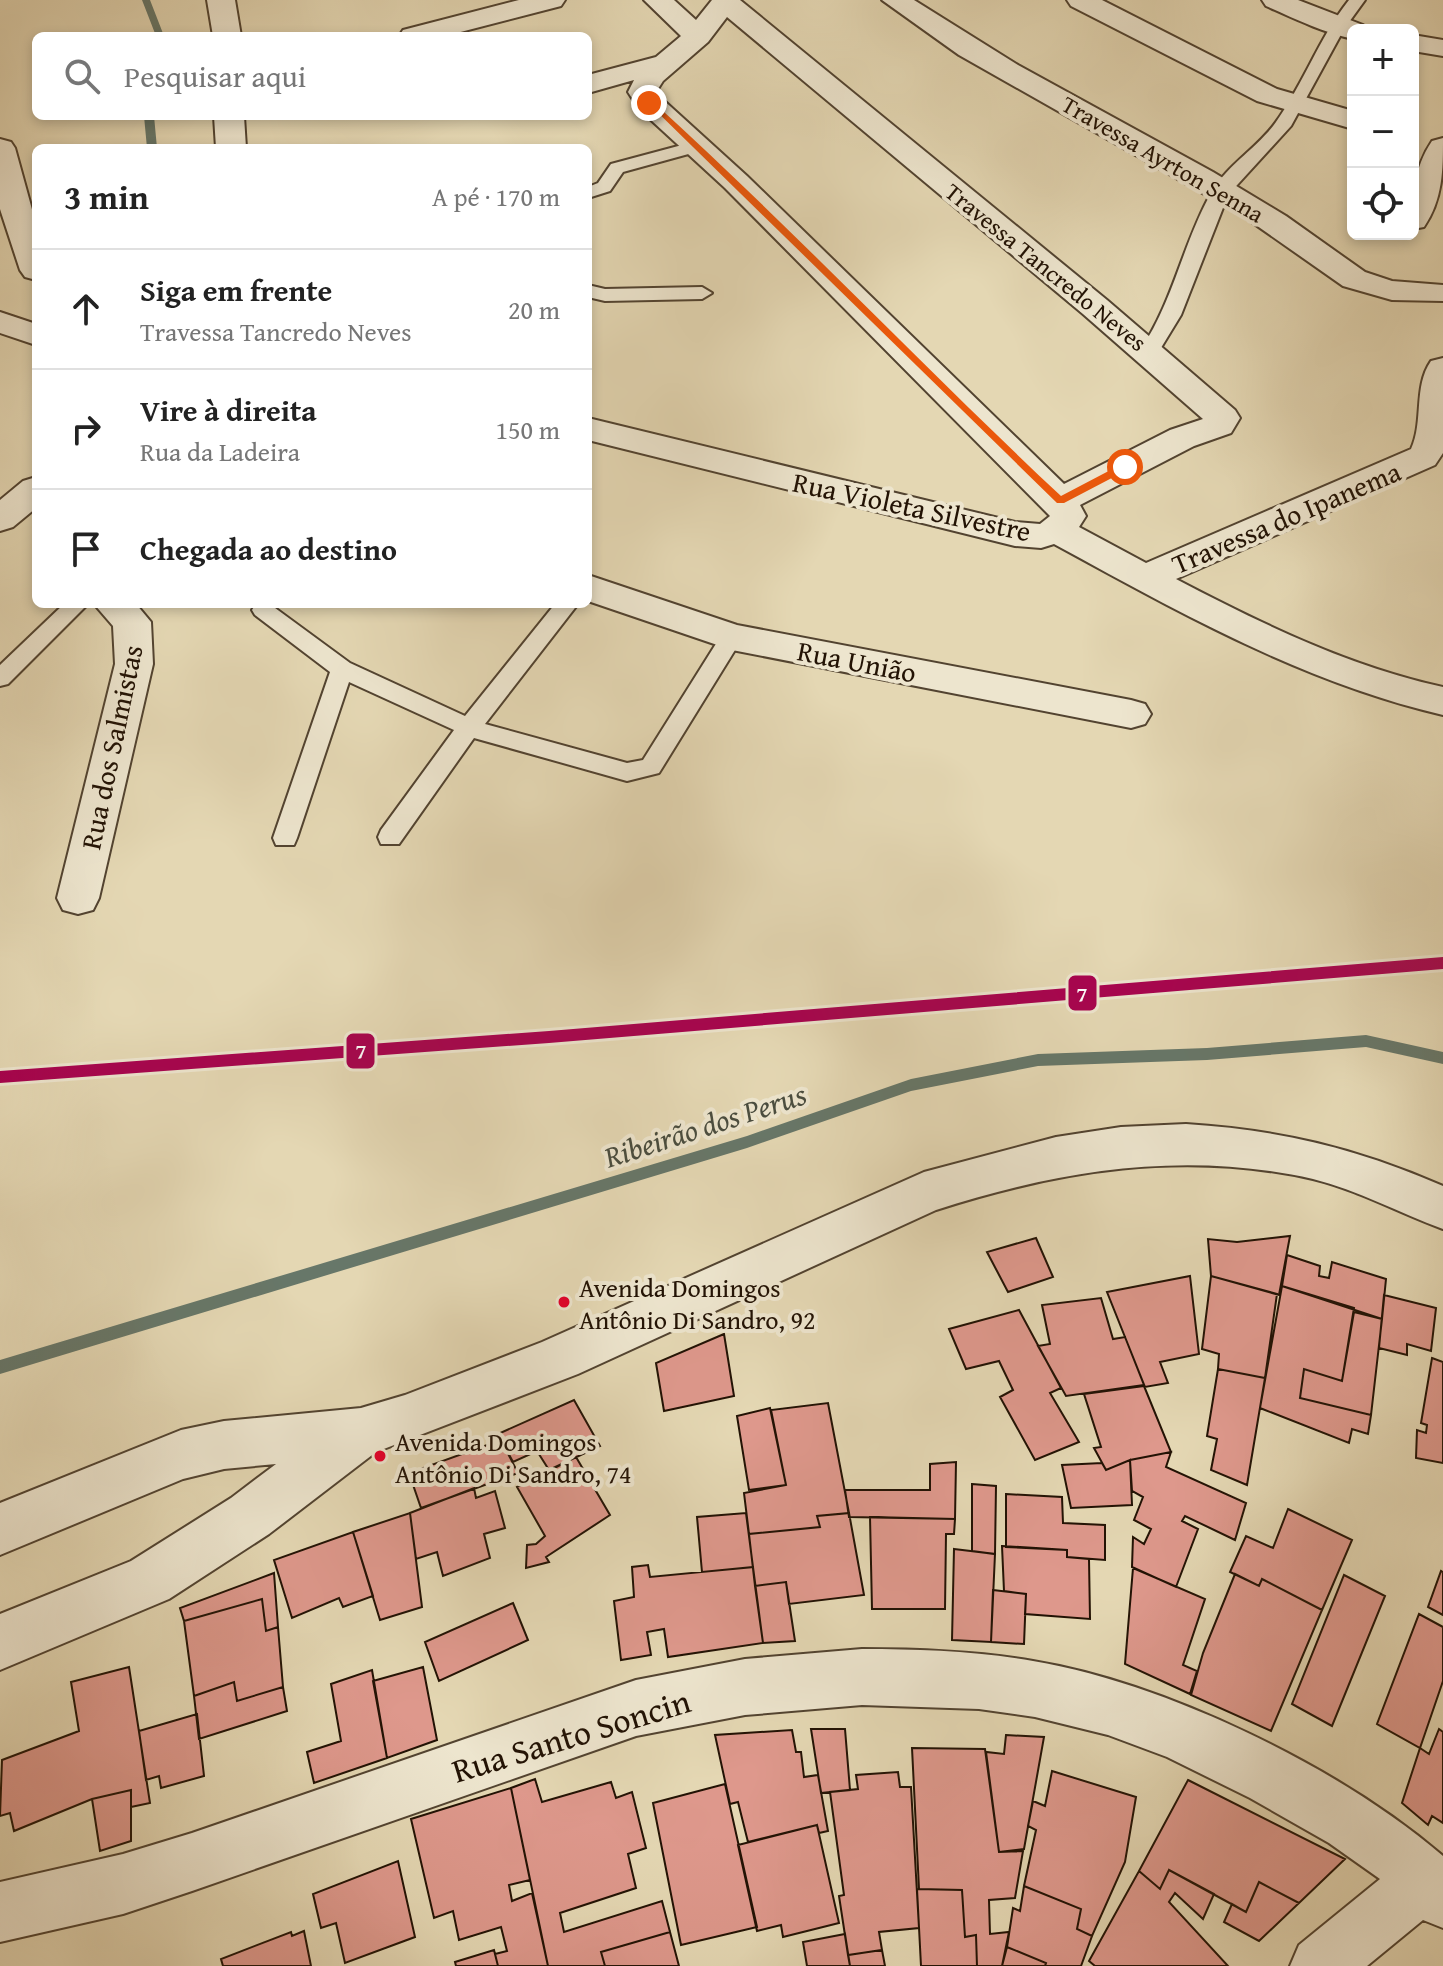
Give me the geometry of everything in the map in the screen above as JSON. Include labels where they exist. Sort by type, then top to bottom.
[{"type":"street","points":[[221,0],[226,32]]},
{"type":"street","points":[[428,32],[551,0]]},
{"type":"street","points":[[658,0],[698,36]]},
{"type":"street","name":"Travessa Ayrton Senna","points":[[896,0],[949,40],[1133,137],[1222,190],[1339,270],[1366,284],[1440,295]]},
{"type":"street","points":[[1081,0],[1238,81],[1294,105],[1347,118]]},
{"type":"street","points":[[1276,0],[1345,29]]},
{"type":"street","points":[[725,1],[698,36],[663,64],[642,92],[649,103],[697,146],[1059,516]]},
{"type":"street","name":"Travessa Tancredo Neves","points":[[725,1],[1149,352],[1218,413],[1222,422],[1151,453],[1059,516]]},
{"type":"street","points":[[1419,44],[1443,48]]},
{"type":"street","points":[[592,83],[663,64]]},
{"type":"street","points":[[229,120],[231,144]]},
{"type":"street","points":[[1419,139],[1443,146],[1419,216]]},
{"type":"street","points":[[0,148],[12,199],[32,258]]},
{"type":"street","points":[[1412,240],[1440,295]]},
{"type":"street","points":[[0,322],[32,334]]},
{"type":"street","name":"Travessa do Ipanema","points":[[1147,577],[1423,457],[1437,445],[1441,425],[1438,379],[1443,368]]},
{"type":"street","name":"Rua Violeta Silvestre","points":[[592,430],[1015,534],[1041,536],[1059,516],[1147,577],[1319,664],[1384,688],[1443,701]]},
{"type":"street","points":[[0,519],[32,492]]},
{"type":"street","name":"Rua União","points":[[592,589],[732,637],[1131,714]]},
{"type":"street","name":"Rua dos Salmistas","points":[[78,898],[134,664],[132,622],[117,608]]},
{"type":"street","points":[[0,1529],[181,1455],[224,1445],[361,1432],[406,1419],[560,1358],[924,1193],[996,1168],[1062,1154],[1149,1142],[1209,1144],[1346,1168],[1412,1192],[1443,1208]]},
{"type":"street","points":[[0,1642],[150,1580],[250,1516],[361,1432]]},
{"type":"street","name":"Rua Santo Soncin","points":[[0,1912],[123,1884],[192,1862],[635,1708],[746,1686],[822,1679],[907,1678],[1004,1686],[1087,1701],[1202,1743],[1330,1810],[1434,1889]]},
{"type":"street","points":[[1320,1966],[1434,1889]]},
{"type":"lane","points":[[1149,352],[1175,313],[1222,190],[1270,142],[1345,29],[1357,0]]},
{"type":"lane","points":[[592,192],[604,187],[617,168],[697,146]]},
{"type":"lane","points":[[592,292],[605,295],[702,293]]},
{"type":"lane","points":[[0,678],[73,608]]},
{"type":"lane","points":[[390,837],[429,778],[564,608]]},
{"type":"lane","points":[[263,610],[342,669],[470,728],[627,772],[645,771],[657,760],[732,637]]},
{"type":"lane","points":[[285,838],[342,669]]},
{"type":"building","points":[[1290,1236],[1279,1295],[1211,1276],[1208,1239],[1237,1242]]},
{"type":"building","points":[[1036,1238],[1053,1277],[1008,1292],[987,1252]]},
{"type":"building","points":[[1287,1255],[1320,1266],[1319,1276],[1329,1278],[1332,1262],[1386,1279],[1382,1319],[1282,1286]]},
{"type":"building","points":[[1190,1276],[1199,1354],[1160,1362],[1168,1383],[1145,1387],[1107,1292]]},
{"type":"building","points":[[1211,1276],[1277,1294],[1265,1378],[1218,1369],[1219,1354],[1202,1349]]},
{"type":"building","points":[[1282,1286],[1354,1308],[1342,1381],[1304,1369],[1300,1398],[1371,1415],[1368,1434],[1352,1429],[1349,1443],[1260,1408]]},
{"type":"building","points":[[1384,1295],[1436,1308],[1431,1351],[1407,1344],[1407,1355],[1379,1348]]},
{"type":"building","points":[[1101,1298],[1113,1339],[1125,1337],[1144,1385],[1066,1396],[1038,1346],[1050,1344],[1042,1305]]},
{"type":"building","points":[[1019,1310],[1061,1388],[1050,1393],[1079,1442],[1035,1460],[1000,1397],[1013,1390],[999,1361],[966,1369],[949,1329]]},
{"type":"building","points":[[1354,1312],[1382,1319],[1371,1415],[1300,1398],[1304,1369],[1342,1381]]},
{"type":"building","points":[[724,1334],[734,1396],[664,1411],[656,1363]]},
{"type":"building","points":[[1432,1358],[1443,1362],[1443,1463],[1416,1458],[1417,1430],[1426,1433],[1427,1425],[1421,1423]]},
{"type":"building","points":[[1218,1369],[1265,1378],[1247,1485],[1211,1470],[1217,1439],[1207,1436]]},
{"type":"building","points":[[1144,1386],[1171,1452],[1130,1460],[1106,1470],[1094,1448],[1101,1447],[1084,1394]]},
{"type":"building","points":[[574,1400],[600,1446],[549,1470],[537,1451],[513,1462],[498,1434]]},
{"type":"building","points":[[828,1403],[849,1513],[817,1516],[820,1527],[749,1534],[744,1493],[786,1485],[771,1410]]},
{"type":"building","points":[[770,1408],[786,1485],[749,1490],[737,1416]]},
{"type":"building","points":[[501,1440],[518,1473],[421,1508],[409,1473]]},
{"type":"building","points":[[1171,1452],[1166,1467],[1246,1503],[1235,1540],[1185,1516],[1182,1521],[1198,1529],[1176,1587],[1132,1567],[1133,1537],[1144,1544],[1151,1529],[1134,1520],[1143,1497],[1132,1491],[1130,1460]]},
{"type":"building","points":[[576,1457],[610,1515],[546,1557],[549,1562],[526,1568],[527,1545],[536,1544],[545,1536],[517,1487]]},
{"type":"building","points":[[1130,1460],[1132,1505],[1071,1508],[1062,1465],[1102,1463],[1106,1470]]},
{"type":"building","points":[[956,1462],[955,1519],[849,1517],[845,1490],[930,1490],[930,1464]]},
{"type":"building","points":[[972,1484],[996,1486],[995,1554],[972,1551]]},
{"type":"building","points":[[474,1488],[476,1498],[495,1491],[505,1528],[484,1534],[490,1558],[443,1576],[437,1552],[416,1559],[410,1513]]},
{"type":"building","points":[[1006,1494],[1062,1497],[1063,1523],[1105,1525],[1105,1560],[1067,1557],[1067,1550],[1006,1547]]},
{"type":"building","points":[[1288,1509],[1352,1540],[1322,1610],[1262,1579],[1259,1586],[1230,1572],[1246,1536],[1273,1548]]},
{"type":"building","points":[[410,1513],[422,1607],[380,1620],[353,1532]]},
{"type":"building","points":[[746,1513],[753,1567],[702,1572],[697,1517]]},
{"type":"building","points":[[849,1513],[864,1595],[789,1604],[786,1582],[755,1586],[749,1534],[820,1527],[817,1516]]},
{"type":"building","points":[[870,1517],[955,1519],[954,1534],[946,1534],[945,1609],[872,1609]]},
{"type":"building","points":[[353,1532],[373,1596],[343,1607],[339,1598],[292,1618],[274,1560]]},
{"type":"building","points":[[1002,1546],[1067,1550],[1067,1557],[1089,1559],[1090,1619],[1025,1614],[1026,1594],[1004,1591]]},
{"type":"building","points":[[954,1549],[995,1554],[991,1642],[952,1640]]},
{"type":"building","points":[[648,1565],[650,1577],[753,1567],[763,1643],[668,1657],[664,1629],[647,1632],[651,1655],[621,1660],[614,1601],[634,1597],[632,1567]]},
{"type":"building","points":[[1133,1568],[1205,1599],[1183,1665],[1197,1671],[1190,1694],[1125,1664]]},
{"type":"building","points":[[1443,1572],[1443,1615],[1428,1607]]},
{"type":"building","points":[[274,1573],[278,1627],[266,1631],[262,1599],[184,1621],[180,1608]]},
{"type":"building","points":[[1235,1574],[1259,1586],[1262,1579],[1322,1610],[1271,1731],[1191,1695],[1203,1653]]},
{"type":"building","points":[[1344,1575],[1385,1596],[1332,1726],[1292,1704]]},
{"type":"building","points":[[786,1582],[795,1641],[763,1643],[755,1586]]},
{"type":"building","points":[[993,1590],[1026,1594],[1024,1644],[991,1642]]},
{"type":"building","points":[[262,1599],[266,1631],[278,1627],[283,1687],[237,1701],[234,1682],[194,1696],[184,1621]]},
{"type":"building","points":[[513,1603],[528,1640],[439,1681],[425,1642]]},
{"type":"building","points":[[1419,1614],[1443,1627],[1443,1681],[1420,1748],[1377,1724]]},
{"type":"building","points":[[129,1667],[150,1803],[131,1807],[131,1790],[92,1799],[14,1831],[10,1813],[0,1816],[2,1760],[79,1731],[71,1682]]},
{"type":"building","points":[[423,1667],[437,1740],[387,1758],[373,1681]]},
{"type":"building","points":[[372,1670],[387,1758],[314,1783],[307,1752],[341,1741],[331,1684]]},
{"type":"building","points":[[234,1682],[237,1701],[283,1687],[287,1711],[199,1739],[194,1696]]},
{"type":"building","points":[[197,1714],[204,1776],[161,1788],[159,1776],[146,1780],[139,1731]]},
{"type":"building","points":[[811,1729],[845,1729],[850,1790],[821,1793]]},
{"type":"building","points":[[1439,1729],[1443,1732],[1443,1823],[1432,1816],[1428,1825],[1402,1803],[1420,1748],[1429,1754]]},
{"type":"building","points":[[792,1730],[796,1752],[801,1752],[804,1777],[818,1775],[828,1831],[819,1833],[817,1825],[748,1842],[738,1802],[730,1804],[715,1735]]},
{"type":"building","points":[[1006,1735],[1044,1737],[1024,1849],[999,1852],[986,1752],[1004,1754]]},
{"type":"building","points":[[912,1748],[985,1749],[999,1852],[1023,1851],[1015,1898],[989,1900],[990,1934],[1009,1932],[1002,1966],[977,1966],[976,1935],[965,1937],[962,1890],[919,1889]]},
{"type":"building","points":[[1052,1771],[1136,1797],[1125,1862],[1092,1936],[1077,1929],[1081,1909],[1024,1886],[1036,1830],[1028,1826],[1033,1801],[1045,1806]]},
{"type":"building","points":[[898,1772],[900,1787],[911,1787],[919,1928],[879,1932],[882,1950],[848,1955],[839,1896],[844,1895],[830,1792],[858,1789],[856,1775]]},
{"type":"building","points":[[535,1779],[542,1802],[611,1782],[616,1798],[632,1792],[646,1848],[628,1854],[636,1888],[560,1913],[564,1932],[662,1901],[670,1932],[601,1952],[605,1966],[548,1966],[511,1788]]},
{"type":"building","points":[[1188,1780],[1345,1859],[1299,1903],[1259,1882],[1246,1912],[1169,1870],[1160,1889],[1139,1871]]},
{"type":"building","points":[[725,1784],[757,1927],[681,1945],[653,1803]]},
{"type":"building","points":[[511,1788],[530,1880],[509,1885],[512,1901],[532,1893],[548,1966],[498,1966],[495,1954],[507,1951],[501,1927],[459,1940],[453,1911],[434,1918],[411,1819]]},
{"type":"building","points":[[131,1790],[131,1841],[100,1851],[92,1799]]},
{"type":"building","points":[[817,1825],[839,1923],[783,1937],[781,1925],[757,1931],[738,1845]]},
{"type":"building","points":[[398,1861],[415,1937],[345,1963],[336,1923],[321,1928],[313,1894]]},
{"type":"building","points":[[1169,1870],[1214,1894],[1203,1919],[1175,1893],[1169,1902],[1228,1966],[1095,1966],[1089,1961],[1139,1871],[1160,1889]]},
{"type":"building","points":[[1259,1882],[1299,1903],[1259,1941],[1224,1922],[1232,1904],[1246,1912]]},
{"type":"building","points":[[1024,1886],[1081,1909],[1077,1929],[1092,1936],[1081,1966],[1045,1966],[1046,1963],[1007,1947],[1013,1908],[1020,1911]]},
{"type":"building","points":[[917,1889],[962,1890],[965,1937],[976,1935],[977,1966],[921,1966]]},
{"type":"building","points":[[304,1931],[311,1966],[223,1966],[221,1959],[291,1932],[292,1936]]},
{"type":"building","points":[[670,1932],[679,1966],[605,1966],[601,1952]]},
{"type":"building","points":[[845,1934],[850,1966],[807,1966],[803,1942]]},
{"type":"building","points":[[1007,1947],[1046,1963],[1045,1966],[1002,1966]]},
{"type":"building","points":[[494,1950],[498,1966],[456,1966],[455,1962]]},
{"type":"building","points":[[882,1950],[885,1966],[850,1966],[848,1955]]},
{"type":"waterway","points":[[146,0],[158,32]]},
{"type":"waterway","points":[[149,120],[152,144]]},
{"type":"waterway","name":"Ribeirão dos Perus","points":[[0,1367],[747,1142],[911,1085],[1038,1060],[1207,1054],[1366,1041],[1443,1058]]},
{"type":"transit line","name":"7","points":[[0,1077],[549,1037],[1443,963]]},
{"type":"place","name":"Avenida Domingos Antônio Di Sandro, 92","points":[[564,1302]]},
{"type":"place","name":"Avenida Domingos Antônio Di Sandro, 74","points":[[380,1456]]},
{"type":"route","points":[[649,103],[736,182],[964,410],[1060,501],[1125,467]]}]
